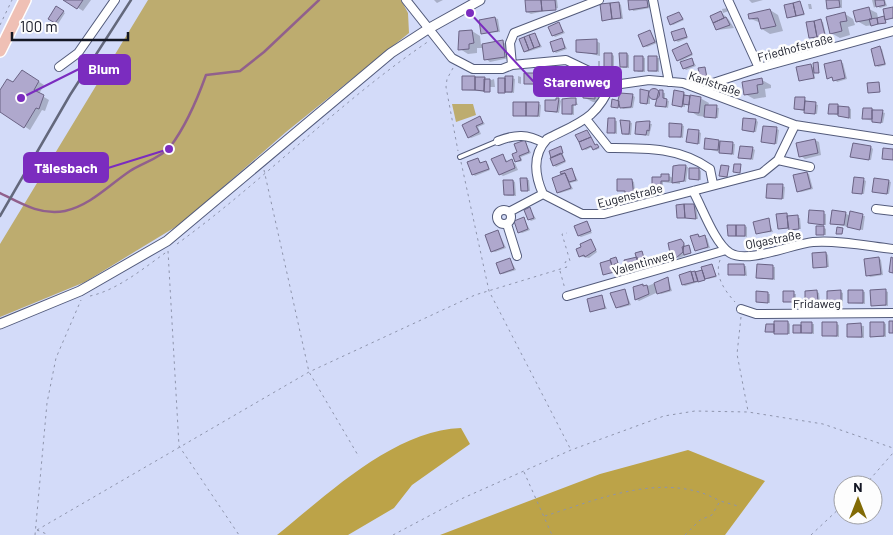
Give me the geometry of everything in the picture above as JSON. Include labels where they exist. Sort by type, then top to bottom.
[{"type":"main road","points":[[0,51],[25,0]]},
{"type":"street","points":[[59,67],[78,53],[115,0]]},
{"type":"street","name":"Karlstraße","points":[[406,0],[428,29],[456,60],[473,69],[502,69],[512,65],[566,60],[612,82],[621,84],[649,80],[683,83],[795,125],[893,140]]},
{"type":"street","points":[[0,324],[81,294],[167,241],[391,53],[428,29],[480,0]]},
{"type":"street","points":[[512,65],[510,43],[514,33],[599,0]]},
{"type":"street","points":[[653,0],[669,82]]},
{"type":"street","points":[[728,0],[759,68]]},
{"type":"street","name":"Friedhofstraße","points":[[707,91],[713,84],[759,68],[893,31]]},
{"type":"street","points":[[517,256],[507,224],[511,218],[509,212],[543,194],[536,171],[536,161],[544,143],[596,112],[604,101],[612,82]]},
{"type":"street","points":[[586,119],[609,148],[659,148],[698,160],[710,169],[713,184]]},
{"type":"street","name":"Eugenstraße","points":[[543,194],[582,214],[593,216],[693,191],[713,184],[752,177],[762,173],[778,160],[795,125]]},
{"type":"street","points":[[498,140],[520,134],[544,143]]},
{"type":"street","points":[[778,160],[810,167]]},
{"type":"street","points":[[693,191],[726,250]]},
{"type":"street","points":[[876,208],[893,210]]},
{"type":"street","name":"Olgastraße","points":[[726,250],[731,254],[746,257],[811,242],[893,249]]},
{"type":"street","name":"Valentinweg","points":[[568,296],[726,250]]},
{"type":"street","name":"Fridaweg","points":[[741,309],[756,314],[893,313]]},
{"type":"lane","points":[[460,157],[498,140]]},
{"type":"path","points":[[0,25],[12,0]]},
{"type":"path","points":[[456,60],[446,79],[446,88],[489,291],[570,450]]},
{"type":"path","points":[[264,173],[309,372],[359,457]]},
{"type":"path","points":[[37,530],[309,372],[420,319],[489,291],[567,267],[565,262],[570,261],[562,234],[567,233]]},
{"type":"path","points":[[167,241],[179,446],[239,535]]},
{"type":"path","points":[[562,249],[566,248]]},
{"type":"path","points":[[720,259],[719,272],[723,288],[741,309],[737,354],[748,412]]},
{"type":"path","points":[[560,270],[563,284]]},
{"type":"path","points":[[35,535],[37,530],[47,403],[56,358],[80,304],[81,294]]},
{"type":"path","points":[[393,535],[461,499],[570,450],[664,416],[694,411],[748,412],[823,424],[893,448]]},
{"type":"path","points":[[874,475],[893,453]]},
{"type":"path","points":[[524,471],[552,535]]},
{"type":"path","points":[[545,516],[607,496],[647,488],[677,486],[705,492],[720,501],[738,506]]},
{"type":"path","points":[[685,535],[700,520],[712,515],[720,501]]},
{"type":"path","points":[[811,535],[833,514]]},
{"type":"path","points":[[37,530],[49,535]]},
{"type":"shaded area","points":[[148,0],[401,0],[408,13],[409,33],[286,132],[182,223],[85,282],[0,317],[0,244]]},
{"type":"shaded area","points":[[452,104],[473,104],[476,115],[456,122]]},
{"type":"shaded area","points":[[461,428],[470,444],[412,485],[394,508],[348,535],[277,535],[340,484],[387,452],[411,440],[436,432]]},
{"type":"shaded area","points":[[688,450],[765,481],[725,535],[440,535],[600,474]]},
{"type":"building","points":[[63,0],[83,0],[77,9]]},
{"type":"building","points":[[525,0],[541,0],[542,11],[526,12]]},
{"type":"building","points":[[541,0],[555,0],[556,10],[542,11]]},
{"type":"building","points":[[628,0],[647,0],[648,7],[629,10]]},
{"type":"building","points":[[826,0],[839,0],[840,7],[827,9]]},
{"type":"building","points":[[875,0],[884,0],[885,5],[876,7]]},
{"type":"building","points":[[800,1],[804,14],[796,16],[793,3]]},
{"type":"building","points":[[619,2],[621,18],[612,19],[610,3]]},
{"type":"building","points":[[610,3],[612,19],[602,21],[600,4]]},
{"type":"building","points":[[793,3],[796,16],[787,18],[784,5]]},
{"type":"building","points":[[56,6],[64,11],[55,23],[48,19]]},
{"type":"building","points":[[869,7],[872,19],[856,22],[853,11]]},
{"type":"building","points":[[893,7],[893,18],[885,20],[883,9]]},
{"type":"building","points":[[770,9],[776,26],[761,29],[758,18],[749,19],[748,14]]},
{"type":"building","points":[[721,11],[724,18],[713,23],[710,16]]},
{"type":"building","points":[[679,12],[683,19],[670,25],[667,17]]},
{"type":"building","points":[[845,12],[847,21],[840,22],[842,31],[830,34],[826,17]]},
{"type":"building","points":[[884,16],[886,23],[878,24],[877,18]]},
{"type":"building","points":[[495,17],[498,31],[481,34],[479,20]]},
{"type":"building","points":[[726,17],[730,25],[716,30],[713,23]]},
{"type":"building","points":[[877,18],[878,24],[871,26],[869,19]]},
{"type":"building","points":[[821,19],[825,35],[817,37],[814,21]]},
{"type":"building","points":[[814,21],[817,37],[809,38],[806,22]]},
{"type":"building","points":[[559,22],[563,32],[552,36],[548,27]]},
{"type":"building","points":[[684,28],[687,37],[674,41],[671,32]]},
{"type":"building","points":[[472,30],[474,43],[469,44],[469,49],[458,50],[459,31]]},
{"type":"building","points":[[650,30],[655,42],[643,47],[638,35]]},
{"type":"building","points":[[535,33],[540,46],[534,48],[529,35]]},
{"type":"building","points":[[529,35],[534,48],[529,50],[524,37]]},
{"type":"building","points":[[524,37],[529,50],[524,52],[519,39]]},
{"type":"building","points":[[562,38],[565,48],[553,52],[550,42]]},
{"type":"building","points":[[597,39],[597,54],[576,52],[576,40]]},
{"type":"building","points":[[503,40],[505,57],[484,60],[482,44]]},
{"type":"building","points":[[687,43],[692,54],[677,61],[672,50]]},
{"type":"building","points":[[880,46],[885,64],[875,66],[871,49]]},
{"type":"building","points":[[604,53],[612,53],[612,67],[604,67]]},
{"type":"building","points":[[619,53],[627,53],[627,67],[620,67]]},
{"type":"building","points":[[634,56],[643,56],[643,71],[634,71]]},
{"type":"building","points":[[648,56],[657,56],[657,71],[648,71]]},
{"type":"building","points":[[692,58],[694,65],[683,69],[680,62]]},
{"type":"building","points":[[841,60],[845,78],[833,81],[832,77],[827,79],[824,64]]},
{"type":"building","points":[[818,62],[819,73],[814,73],[813,63]]},
{"type":"building","points":[[811,64],[814,78],[799,81],[796,67]]},
{"type":"building","points":[[705,67],[707,78],[691,81],[690,74],[699,72],[698,68]]},
{"type":"building","points":[[22,70],[39,81],[34,90],[44,95],[39,109],[36,108],[24,128],[0,112],[0,90],[7,79],[13,82]]},
{"type":"building","points":[[524,73],[535,73],[535,84],[524,84]]},
{"type":"building","points":[[462,76],[475,76],[475,90],[462,90]]},
{"type":"building","points":[[505,76],[513,76],[512,92],[505,92]]},
{"type":"building","points":[[475,77],[485,77],[484,91],[475,90]]},
{"type":"building","points":[[498,78],[505,78],[505,93],[498,93]]},
{"type":"building","points":[[762,78],[763,84],[757,85],[758,93],[744,95],[742,82]]},
{"type":"building","points":[[484,79],[490,79],[490,92],[484,92]]},
{"type":"building","points":[[591,80],[591,85],[595,85],[595,99],[583,98],[583,91],[579,91],[580,81]]},
{"type":"building","points":[[879,82],[880,92],[868,93],[867,83]]},
{"type":"building","points":[[640,89],[649,91],[647,104],[640,103]]},
{"type":"building","points":[[652,89],[656,89],[659,94],[658,98],[652,99],[649,96],[649,92]]},
{"type":"building","points":[[659,90],[663,90],[663,98],[667,99],[666,107],[655,106]]},
{"type":"building","points":[[674,90],[684,92],[682,107],[672,105]]},
{"type":"building","points":[[620,93],[633,94],[631,107],[620,108],[618,100]]},
{"type":"building","points":[[684,95],[690,96],[689,105],[683,104]]},
{"type":"building","points":[[690,95],[701,97],[699,113],[688,112]]},
{"type":"building","points":[[795,97],[805,97],[804,110],[794,109]]},
{"type":"building","points":[[556,98],[559,98],[557,112],[545,111],[545,100],[556,100]]},
{"type":"building","points":[[576,98],[576,105],[572,105],[572,114],[562,114],[562,99]]},
{"type":"building","points":[[612,99],[619,101],[618,108],[611,107]]},
{"type":"building","points":[[805,101],[816,102],[815,114],[804,113]]},
{"type":"building","points":[[513,102],[526,102],[526,116],[513,116]]},
{"type":"building","points":[[526,102],[539,102],[538,116],[526,116]]},
{"type":"building","points":[[829,104],[838,104],[838,114],[828,114]]},
{"type":"building","points":[[705,105],[717,105],[716,118],[704,117]]},
{"type":"building","points":[[838,106],[849,107],[849,118],[838,116]]},
{"type":"building","points":[[863,108],[872,108],[872,119],[862,119]]},
{"type":"building","points":[[872,110],[883,110],[881,123],[872,122]]},
{"type":"building","points":[[480,116],[483,123],[476,126],[479,132],[468,138],[462,125]]},
{"type":"building","points":[[608,118],[615,118],[615,133],[607,133]]},
{"type":"building","points":[[743,118],[756,119],[754,132],[742,130]]},
{"type":"building","points":[[620,120],[630,121],[629,134],[622,134]]},
{"type":"building","points":[[650,121],[649,131],[647,130],[646,135],[635,134],[636,122]]},
{"type":"building","points":[[669,123],[682,124],[681,137],[669,137]]},
{"type":"building","points":[[763,126],[777,127],[775,144],[761,142]]},
{"type":"building","points":[[688,129],[699,130],[698,144],[686,142]]},
{"type":"building","points":[[587,130],[591,137],[579,142],[575,135]]},
{"type":"building","points":[[591,137],[595,145],[597,144],[599,147],[593,150],[591,146],[582,150],[579,142]]},
{"type":"building","points":[[705,138],[719,140],[718,150],[704,149]]},
{"type":"building","points":[[815,139],[818,153],[799,157],[796,143]]},
{"type":"building","points":[[525,140],[529,152],[519,156],[521,160],[515,162],[512,154],[517,152],[514,144]]},
{"type":"building","points":[[720,141],[733,142],[732,154],[719,153]]},
{"type":"building","points":[[853,143],[871,146],[869,160],[850,157]]},
{"type":"building","points":[[561,146],[563,153],[551,158],[549,151]]},
{"type":"building","points":[[740,146],[753,147],[751,159],[738,158]]},
{"type":"building","points":[[883,148],[893,149],[893,160],[882,159]]},
{"type":"building","points":[[561,153],[565,161],[553,166],[550,158]]},
{"type":"building","points":[[503,154],[506,162],[512,159],[515,168],[499,175],[491,159]]},
{"type":"building","points":[[478,158],[480,163],[486,161],[489,169],[472,175],[467,162]]},
{"type":"building","points":[[734,164],[741,164],[740,173],[733,172]]},
{"type":"building","points":[[686,165],[684,181],[672,183],[673,166]]},
{"type":"building","points":[[721,165],[729,166],[727,177],[719,176]]},
{"type":"building","points":[[572,168],[576,180],[569,182],[565,173],[561,174],[560,172]]},
{"type":"building","points":[[689,168],[699,168],[699,180],[689,179]]},
{"type":"building","points":[[807,172],[811,188],[797,192],[793,175]]},
{"type":"building","points":[[565,173],[571,188],[557,193],[552,178]]},
{"type":"building","points":[[661,174],[669,174],[669,181],[661,181],[661,188],[652,188],[652,177],[661,177]]},
{"type":"building","points":[[854,177],[864,178],[862,194],[852,193]]},
{"type":"building","points":[[520,178],[527,178],[528,191],[521,191]]},
{"type":"building","points":[[874,178],[889,180],[887,194],[872,192]]},
{"type":"building","points":[[617,179],[632,179],[634,197],[625,197],[625,191],[617,191]]},
{"type":"building","points":[[503,180],[513,180],[514,195],[504,195]]},
{"type":"building","points":[[767,184],[783,184],[782,199],[766,198]]},
{"type":"building","points":[[684,204],[685,218],[677,218],[676,205]]},
{"type":"building","points":[[684,204],[694,204],[696,219],[685,218]]},
{"type":"building","points":[[530,207],[534,218],[528,220],[524,210]]},
{"type":"building","points":[[809,210],[824,211],[824,225],[808,223]]},
{"type":"building","points":[[832,210],[846,212],[844,225],[830,224]]},
{"type":"building","points":[[850,211],[863,214],[860,230],[847,227]]},
{"type":"building","points":[[787,213],[788,228],[778,229],[776,214]]},
{"type":"building","points":[[798,215],[799,229],[789,230],[787,216]]},
{"type":"building","points":[[524,217],[528,229],[518,233],[514,221]]},
{"type":"building","points":[[769,218],[771,231],[756,234],[753,222]]},
{"type":"building","points":[[587,221],[591,231],[578,236],[574,226]]},
{"type":"building","points":[[727,225],[736,225],[736,236],[728,236]]},
{"type":"building","points":[[736,225],[745,225],[745,236],[736,236]]},
{"type":"building","points":[[816,226],[824,226],[824,235],[816,235]]},
{"type":"building","points":[[837,227],[843,228],[842,234],[836,234]]},
{"type":"building","points":[[498,230],[504,247],[491,252],[485,235]]},
{"type":"building","points":[[698,234],[699,237],[705,235],[708,247],[695,251],[690,236]]},
{"type":"building","points":[[591,239],[596,250],[585,257],[584,255],[579,257],[576,249],[581,247],[580,244]]},
{"type":"building","points":[[681,239],[684,243],[683,252],[676,258],[670,253],[668,243]]},
{"type":"building","points":[[689,245],[691,253],[684,255],[682,247]]},
{"type":"building","points":[[642,251],[644,258],[637,260],[635,253]]},
{"type":"building","points":[[826,252],[827,267],[813,268],[812,253]]},
{"type":"building","points":[[616,257],[618,263],[612,265],[610,259]]},
{"type":"building","points":[[637,257],[640,269],[627,272],[624,260]]},
{"type":"building","points":[[879,257],[881,274],[866,276],[864,259]]},
{"type":"building","points":[[891,257],[893,258],[893,273],[889,272]]},
{"type":"building","points":[[510,258],[514,269],[500,274],[496,263]]},
{"type":"building","points":[[610,260],[614,272],[603,275],[600,263]]},
{"type":"building","points":[[712,264],[716,276],[705,279],[701,267]]},
{"type":"building","points":[[728,264],[744,264],[745,275],[728,275]]},
{"type":"building","points":[[757,264],[773,265],[773,279],[756,278]]},
{"type":"building","points":[[702,270],[705,280],[698,282],[695,272]]},
{"type":"building","points":[[691,271],[694,282],[682,285],[679,275]]},
{"type":"building","points":[[695,271],[698,281],[694,282],[691,272]]},
{"type":"building","points":[[668,277],[670,290],[657,294],[654,283]]},
{"type":"building","points":[[643,284],[643,286],[647,285],[649,294],[635,300],[633,287]]},
{"type":"building","points":[[625,289],[629,304],[616,308],[610,293]]},
{"type":"building","points":[[886,289],[886,305],[871,306],[870,290]]},
{"type":"building","points":[[817,290],[818,302],[805,303],[805,291]]},
{"type":"building","points":[[841,290],[841,305],[827,305],[827,291]]},
{"type":"building","points":[[848,290],[863,290],[863,303],[848,303]]},
{"type":"building","points":[[756,291],[768,292],[768,303],[756,302]]},
{"type":"building","points":[[783,291],[794,291],[794,302],[783,302]]},
{"type":"building","points":[[602,295],[605,308],[590,312],[587,299]]},
{"type":"building","points":[[774,321],[788,321],[788,334],[774,334]]},
{"type":"building","points":[[889,321],[893,321],[893,333],[889,333]]},
{"type":"building","points":[[801,322],[812,322],[812,333],[801,333]]},
{"type":"building","points":[[822,322],[837,322],[837,336],[822,336]]},
{"type":"building","points":[[870,322],[884,322],[884,336],[870,337]]},
{"type":"building","points":[[861,323],[862,337],[847,337],[847,324]]},
{"type":"building","points":[[766,324],[774,324],[774,332],[765,332]]},
{"type":"building","points":[[793,325],[801,325],[801,333],[793,333]]},
{"type":"waterway","points":[[0,193],[31,208],[48,212],[65,211],[83,204],[130,171],[162,154],[170,147],[191,112],[206,75],[240,71],[264,52],[319,0]]},
{"type":"railway","points":[[0,216],[70,95],[131,0]]},
{"type":"place","name":"Starenweg","points":[[470,13]]},
{"type":"place","name":"Blum","points":[[21,98]]},
{"type":"place","name":"Tälesbach","points":[[169,149]]}]
